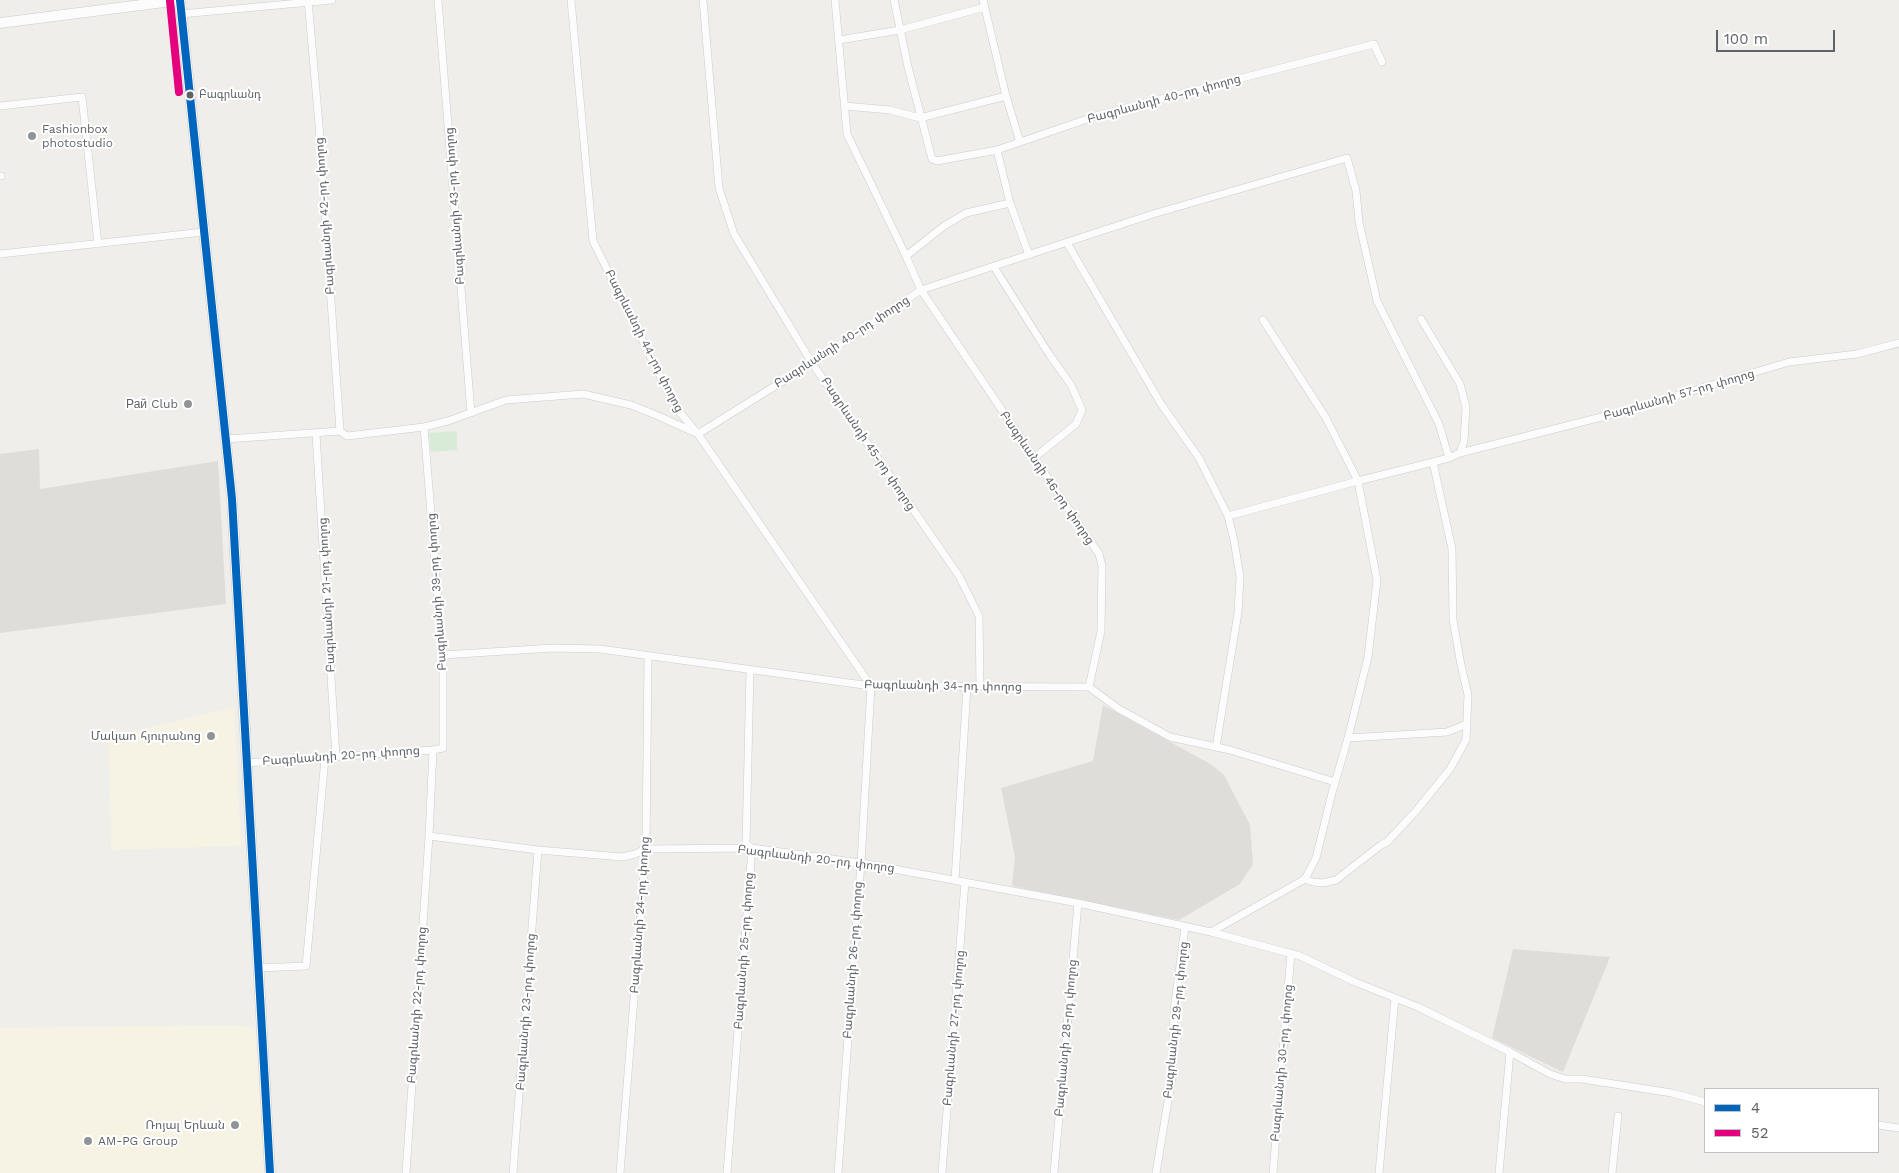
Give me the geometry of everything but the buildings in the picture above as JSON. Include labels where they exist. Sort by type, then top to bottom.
[{"type":"main road","points":[[0,23],[180,0],[233,509],[270,1173]]},
{"type":"street","points":[[181,14],[332,0]]},
{"type":"street","name":"Բագրևանդի 43-րդ փողոց","points":[[438,0],[471,413]]},
{"type":"street","name":"Բագրևանդի 44-րդ փողոց","points":[[570,0],[593,241],[676,408],[698,434],[871,686]]},
{"type":"street","name":"Բագրևանդի 45-րդ փողոց","points":[[703,0],[719,188],[734,234],[812,363],[959,576],[979,616],[980,688]]},
{"type":"street","points":[[835,0],[846,106],[847,134],[906,256],[944,226],[966,213],[1010,203]]},
{"type":"street","points":[[894,0],[920,118]]},
{"type":"street","name":"Բագրևանդի 42-րդ փողոց","points":[[308,1],[319,125],[340,431]]},
{"type":"street","points":[[839,40],[900,30],[984,4],[1006,96],[1020,142]]},
{"type":"street","name":"Բագրևանդի 40-րդ փողոց","points":[[920,118],[932,159],[937,161],[997,150],[1099,115],[1374,44],[1382,62]]},
{"type":"street","points":[[846,106],[890,110],[920,118],[1006,96]]},
{"type":"street","points":[[0,106],[82,97],[98,244]]},
{"type":"street","points":[[997,150],[1010,203],[1029,255]]},
{"type":"street","points":[[921,290],[1153,214],[1347,158],[1356,191],[1359,222],[1377,301],[1439,424],[1449,458]]},
{"type":"street","points":[[0,254],[204,232]]},
{"type":"street","points":[[1067,243],[1161,404],[1199,458],[1228,516],[1240,577],[1238,613],[1216,747]]},
{"type":"street","name":"Բագրևանդի 40-րդ փողոց","points":[[698,434],[812,363],[921,290],[906,256]]},
{"type":"street","points":[[994,267],[1071,385],[1082,410],[1076,424],[1034,458]]},
{"type":"street","name":"Բագրևանդի 46-րդ փողոց","points":[[921,290],[1098,554],[1102,566],[1101,631],[1089,687]]},
{"type":"street","points":[[1421,319],[1460,384],[1466,407],[1464,441],[1460,453]]},
{"type":"street","points":[[1211,932],[1304,879],[1316,858],[1368,657],[1377,580],[1358,481],[1326,418],[1264,320]]},
{"type":"street","name":"Բագրևանդի 57-րդ փողոց","points":[[1228,516],[1449,458],[1460,453],[1625,411],[1789,362],[1857,354],[1899,343]]},
{"type":"street","points":[[226,439],[340,431],[347,436],[424,427],[448,421],[506,400],[583,394],[631,405],[656,414],[698,434]]},
{"type":"street","name":"Բագրևանդի 39-րդ փողոց","points":[[424,427],[443,655],[443,748],[433,750]]},
{"type":"street","name":"Բագրևանդի 21-րդ փողոց","points":[[316,434],[336,757]]},
{"type":"street","points":[[1304,879],[1313,882],[1330,882],[1343,875],[1380,845],[1387,842],[1416,812],[1450,769],[1466,740],[1468,695],[1453,620],[1452,549],[1433,462]]},
{"type":"street","name":"Բագրևանդի 34-րդ փողոց","points":[[443,655],[553,648],[600,649],[750,671],[871,686],[1089,687]]},
{"type":"street","name":"Բագրևանդի 24-րդ փողոց","points":[[620,1173],[646,849],[648,656]]},
{"type":"street","name":"Բագրևանդի 25-րդ փողոց","points":[[727,1173],[752,848],[746,844],[750,671]]},
{"type":"street","name":"Բագրևանդի 26-րդ փողոց","points":[[838,1173],[871,686]]},
{"type":"street","points":[[955,880],[968,687]]},
{"type":"street","points":[[1089,687],[1119,709],[1170,736],[1216,747],[1335,782]]},
{"type":"street","points":[[1348,738],[1446,732],[1467,724]]},
{"type":"street","name":"Բագրևանդի 20-րդ փողոց","points":[[247,763],[433,750],[429,836],[538,850],[622,857],[646,849],[752,848],[860,862],[1078,903],[1211,932],[1291,953],[1395,998],[1510,1052],[1550,1074],[1565,1079],[1582,1079],[1672,1093],[1704,1102]]},
{"type":"street","points":[[258,968],[306,966],[325,758]]},
{"type":"street","name":"Բագրևանդի 22-րդ փողոց","points":[[406,1173],[429,836]]},
{"type":"street","name":"Բագրևանդի 23-րդ փողոց","points":[[513,1173],[538,850]]},
{"type":"street","name":"Բագրևանդի 27-րդ փողոց","points":[[942,1173],[966,882]]},
{"type":"street","name":"Բագրևանդի 28-րդ փողոց","points":[[1054,1173],[1078,903]]},
{"type":"street","name":"Բագրևանդի 29-րդ փողոց","points":[[1156,1173],[1172,1077],[1174,1011],[1185,927]]},
{"type":"street","name":"Բագրևանդի 30-րդ փողոց","points":[[1273,1173],[1291,953]]},
{"type":"street","points":[[1379,1173],[1395,998]]},
{"type":"street","points":[[1499,1173],[1510,1052]]},
{"type":"street","points":[[1612,1173],[1618,1116]]},
{"type":"street","points":[[1879,1125],[1899,1128]]},
{"type":"shaded area","points":[[39,449],[40,489],[218,461],[226,604],[0,633],[0,454]]},
{"type":"shaded area","points":[[1103,705],[1212,765],[1224,775],[1250,825],[1253,864],[1240,884],[1179,920],[1012,886],[1015,857],[1001,788],[1093,761]]},
{"type":"shaded area","points":[[234,707],[241,846],[111,850],[109,740],[125,739],[126,733]]},
{"type":"shaded area","points":[[1513,949],[1610,957],[1563,1072],[1492,1038]]},
{"type":"shaded area","points":[[239,1025],[255,1028],[265,1173],[0,1173],[0,1028]]},
{"type":"green space","points":[[457,431],[457,450],[431,452],[429,433]]},
{"type":"transit line","name":"4","points":[[180,0],[232,499],[270,1173]]},
{"type":"transit line","name":"52","points":[[170,1],[179,92]]},
{"type":"place","name":"Բագրևանդ","points":[[190,95]]},
{"type":"place","name":"Fashionbox photostudio","points":[[32,136]]},
{"type":"place","name":"Рай Club","points":[[188,404]]},
{"type":"place","name":"Մակաո հյուրանոց","points":[[211,736]]},
{"type":"place","name":"Ռոյալ Երևան","points":[[235,1125]]},
{"type":"place","name":"AM-PG Group","points":[[88,1141]]}]
